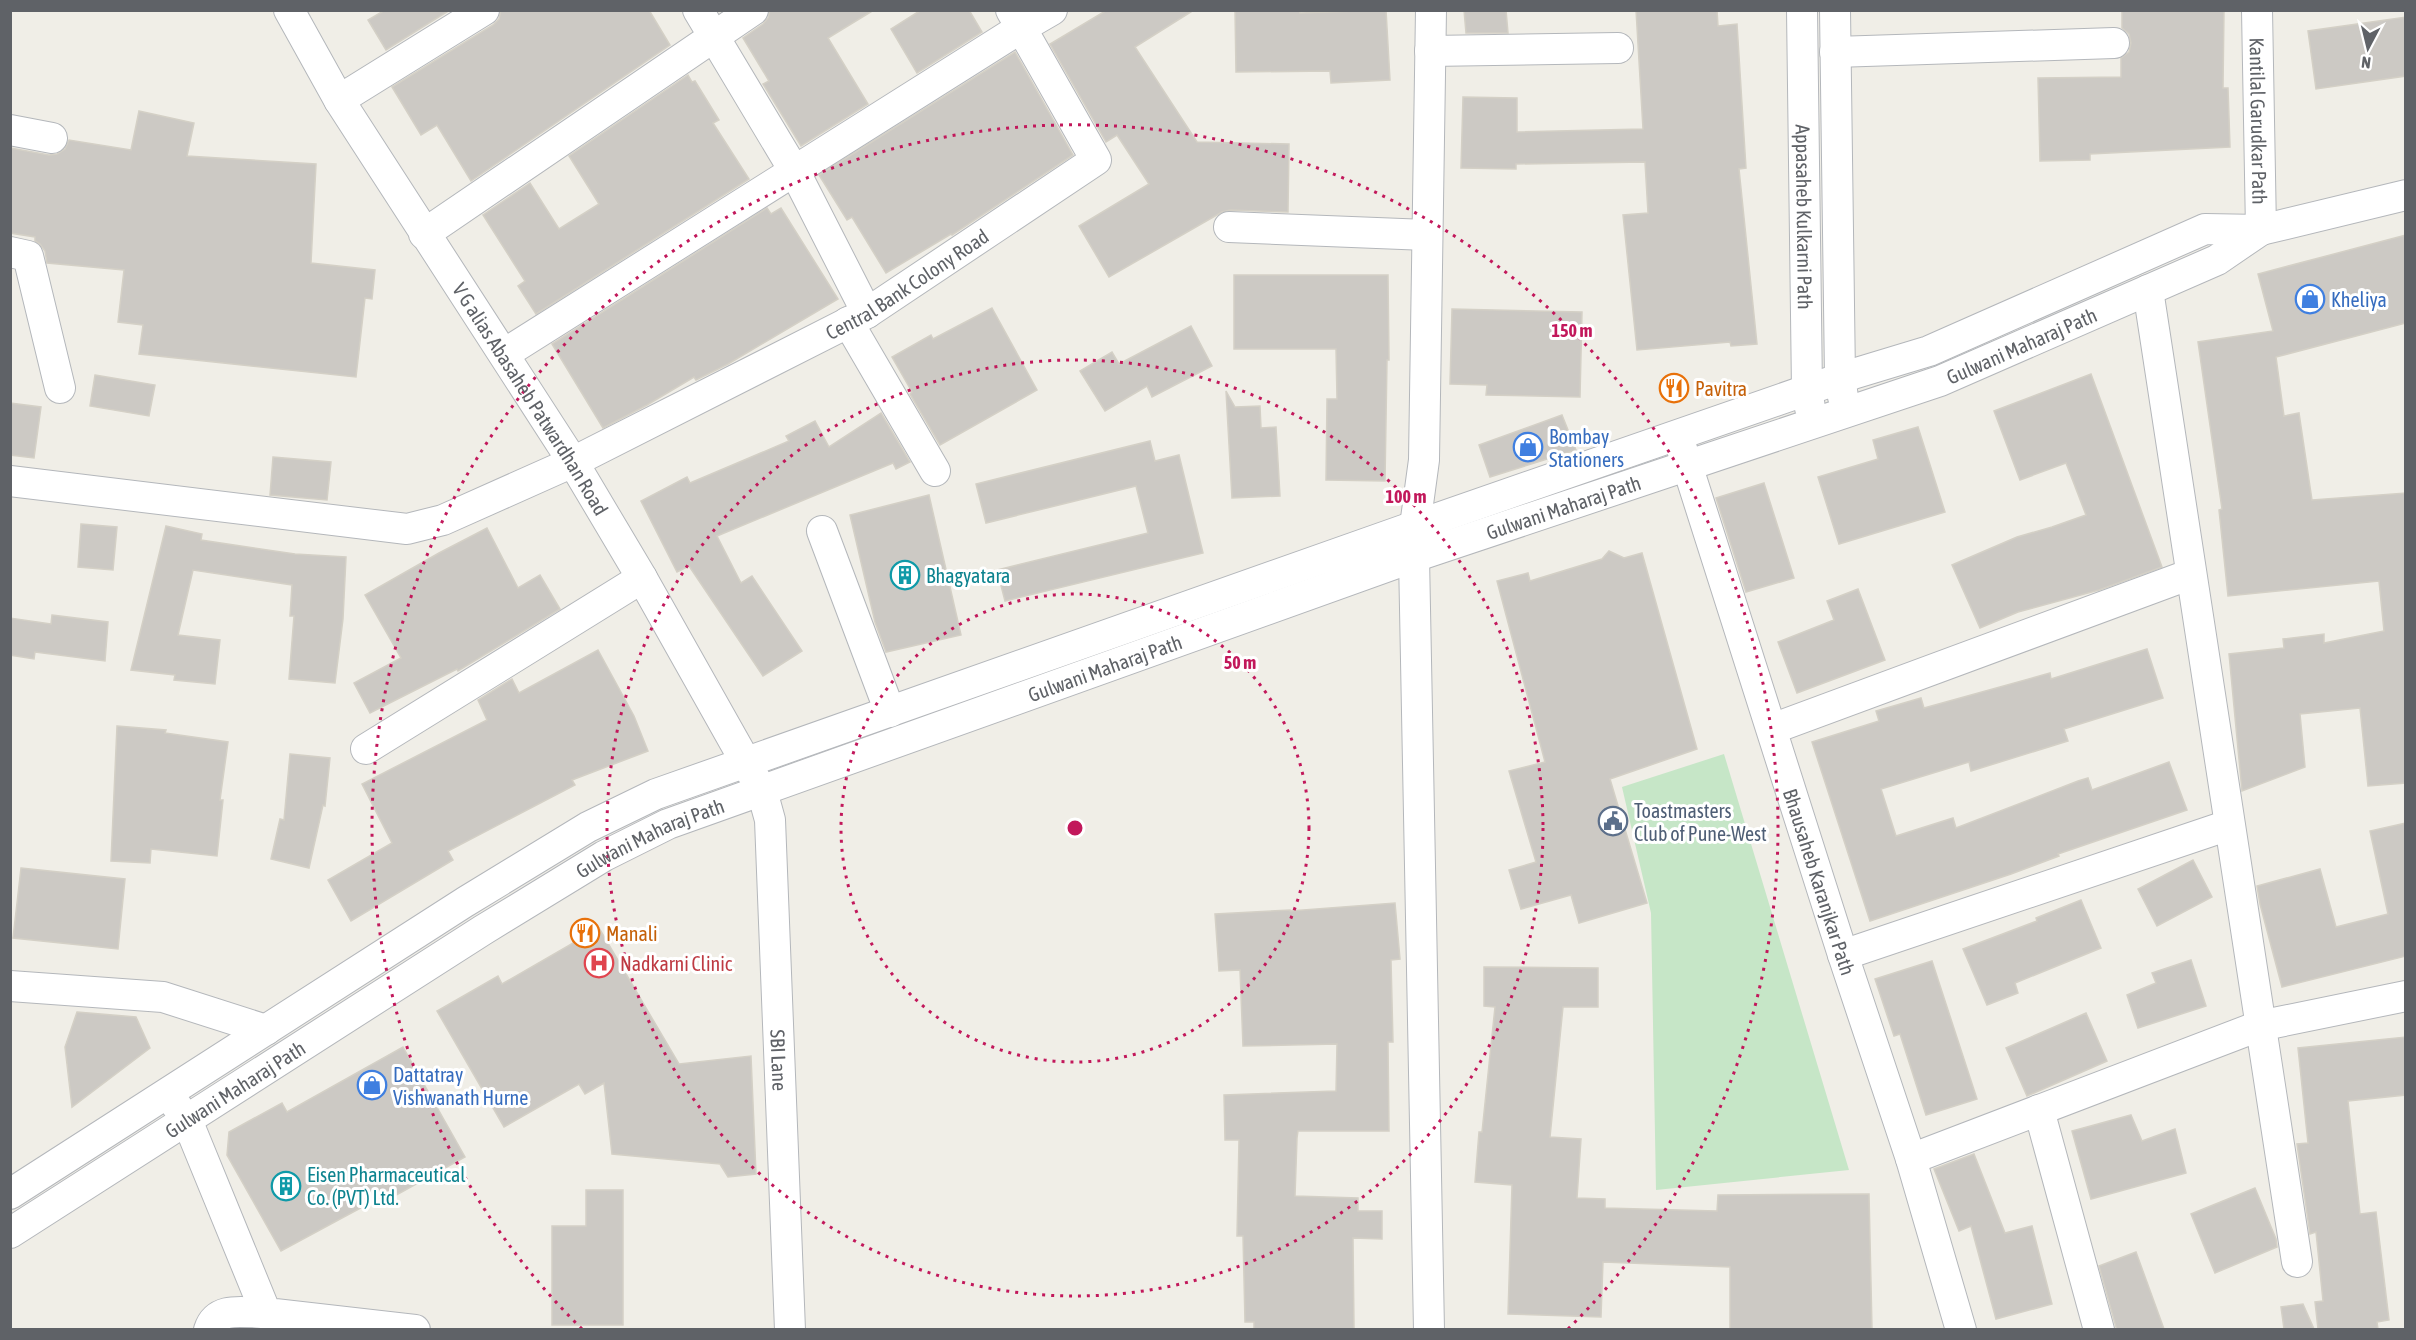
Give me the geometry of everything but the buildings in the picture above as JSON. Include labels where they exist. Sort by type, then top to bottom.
[{"type":"street","name":"V G alias Abasaheb Patwardhan Road","points":[[289,10],[339,100],[573,462],[642,578],[762,791]]},
{"type":"street","points":[[339,100],[484,10]]},
{"type":"street","points":[[698,10],[795,172],[857,317],[935,471]]},
{"type":"street","points":[[424,234],[753,10]]},
{"type":"street","points":[[504,354],[795,172],[1016,19],[1052,10]]},
{"type":"street","points":[[1429,1329],[1414,557],[1415,526],[1424,460],[1431,10]]},
{"type":"street","name":"Appasaheb Kulkarni Path","points":[[1802,10],[1807,390],[1812,423]]},
{"type":"street","name":"Appasaheb Kulkarni Path","points":[[1835,10],[1840,378],[1845,411]]},
{"type":"street","name":"Kantilal Garudkar Path","points":[[2257,10],[2261,230]]},
{"type":"street","name":"Central Bank Colony Road","points":[[10,481],[406,529],[443,520],[573,462],[857,317],[1096,160],[1016,19]]},
{"type":"street","points":[[1835,52],[2114,43]]},
{"type":"street","points":[[1430,51],[1618,48]]},
{"type":"street","points":[[10,130],[52,138]]},
{"type":"street","name":"Gulwani Maharaj Path","points":[[10,1194],[465,902],[588,828],[656,794],[1840,378],[1929,351],[2205,229],[2261,230],[2406,195]]},
{"type":"street","points":[[1229,227],[1427,235]]},
{"type":"street","name":"Gulwani Maharaj Path","points":[[10,1233],[483,930],[604,856],[668,824],[1414,557],[1940,381],[2217,260],[2261,230]]},
{"type":"street","points":[[10,252],[27,256],[60,388]]},
{"type":"street","points":[[2148,290],[2259,1026],[2297,1262]]},
{"type":"street","name":"Bhausaheb Karanjkar Path","points":[[1678,436],[1843,956],[1911,1159],[1961,1329]]},
{"type":"street","points":[[822,531],[890,712]]},
{"type":"street","points":[[1772,729],[2191,574]]},
{"type":"street","points":[[366,748],[642,578]]},
{"type":"street","name":"SBI Lane","points":[[762,791],[770,820],[790,1329]]},
{"type":"street","points":[[1843,956],[2229,825]]},
{"type":"street","points":[[10,986],[163,997],[266,1030]]},
{"type":"street","points":[[1911,1159],[2259,1026],[2406,996]]},
{"type":"street","points":[[168,1093],[187,1120],[266,1313]]},
{"type":"street","points":[[2040,1110],[2099,1329]]},
{"type":"street","points":[[209,1329],[214,1318],[225,1312],[266,1313],[415,1329]]},
{"type":"green space","points":[[1724,754],[1849,1170],[1656,1190],[1651,913],[1622,787]]},
{"type":"place","name":"Kheliya","points":[[2310,299]]},
{"type":"place","name":"Pavitra","points":[[1674,388]]},
{"type":"place","name":"Bombay Stationers","points":[[1528,447]]},
{"type":"place","name":"Bhagyatara","points":[[905,575]]},
{"type":"place","name":"Toastmasters Club of Pune-West","points":[[1613,821]]},
{"type":"place","name":"Manali","points":[[585,933]]},
{"type":"place","name":"Nadkarni Clinic","points":[[599,963]]},
{"type":"place","name":"Dattatray Vishwanath Hurne","points":[[372,1085]]},
{"type":"place","name":"Eisen Pharmaceutical Co. (PVT) Ltd.","points":[[286,1186]]}]
